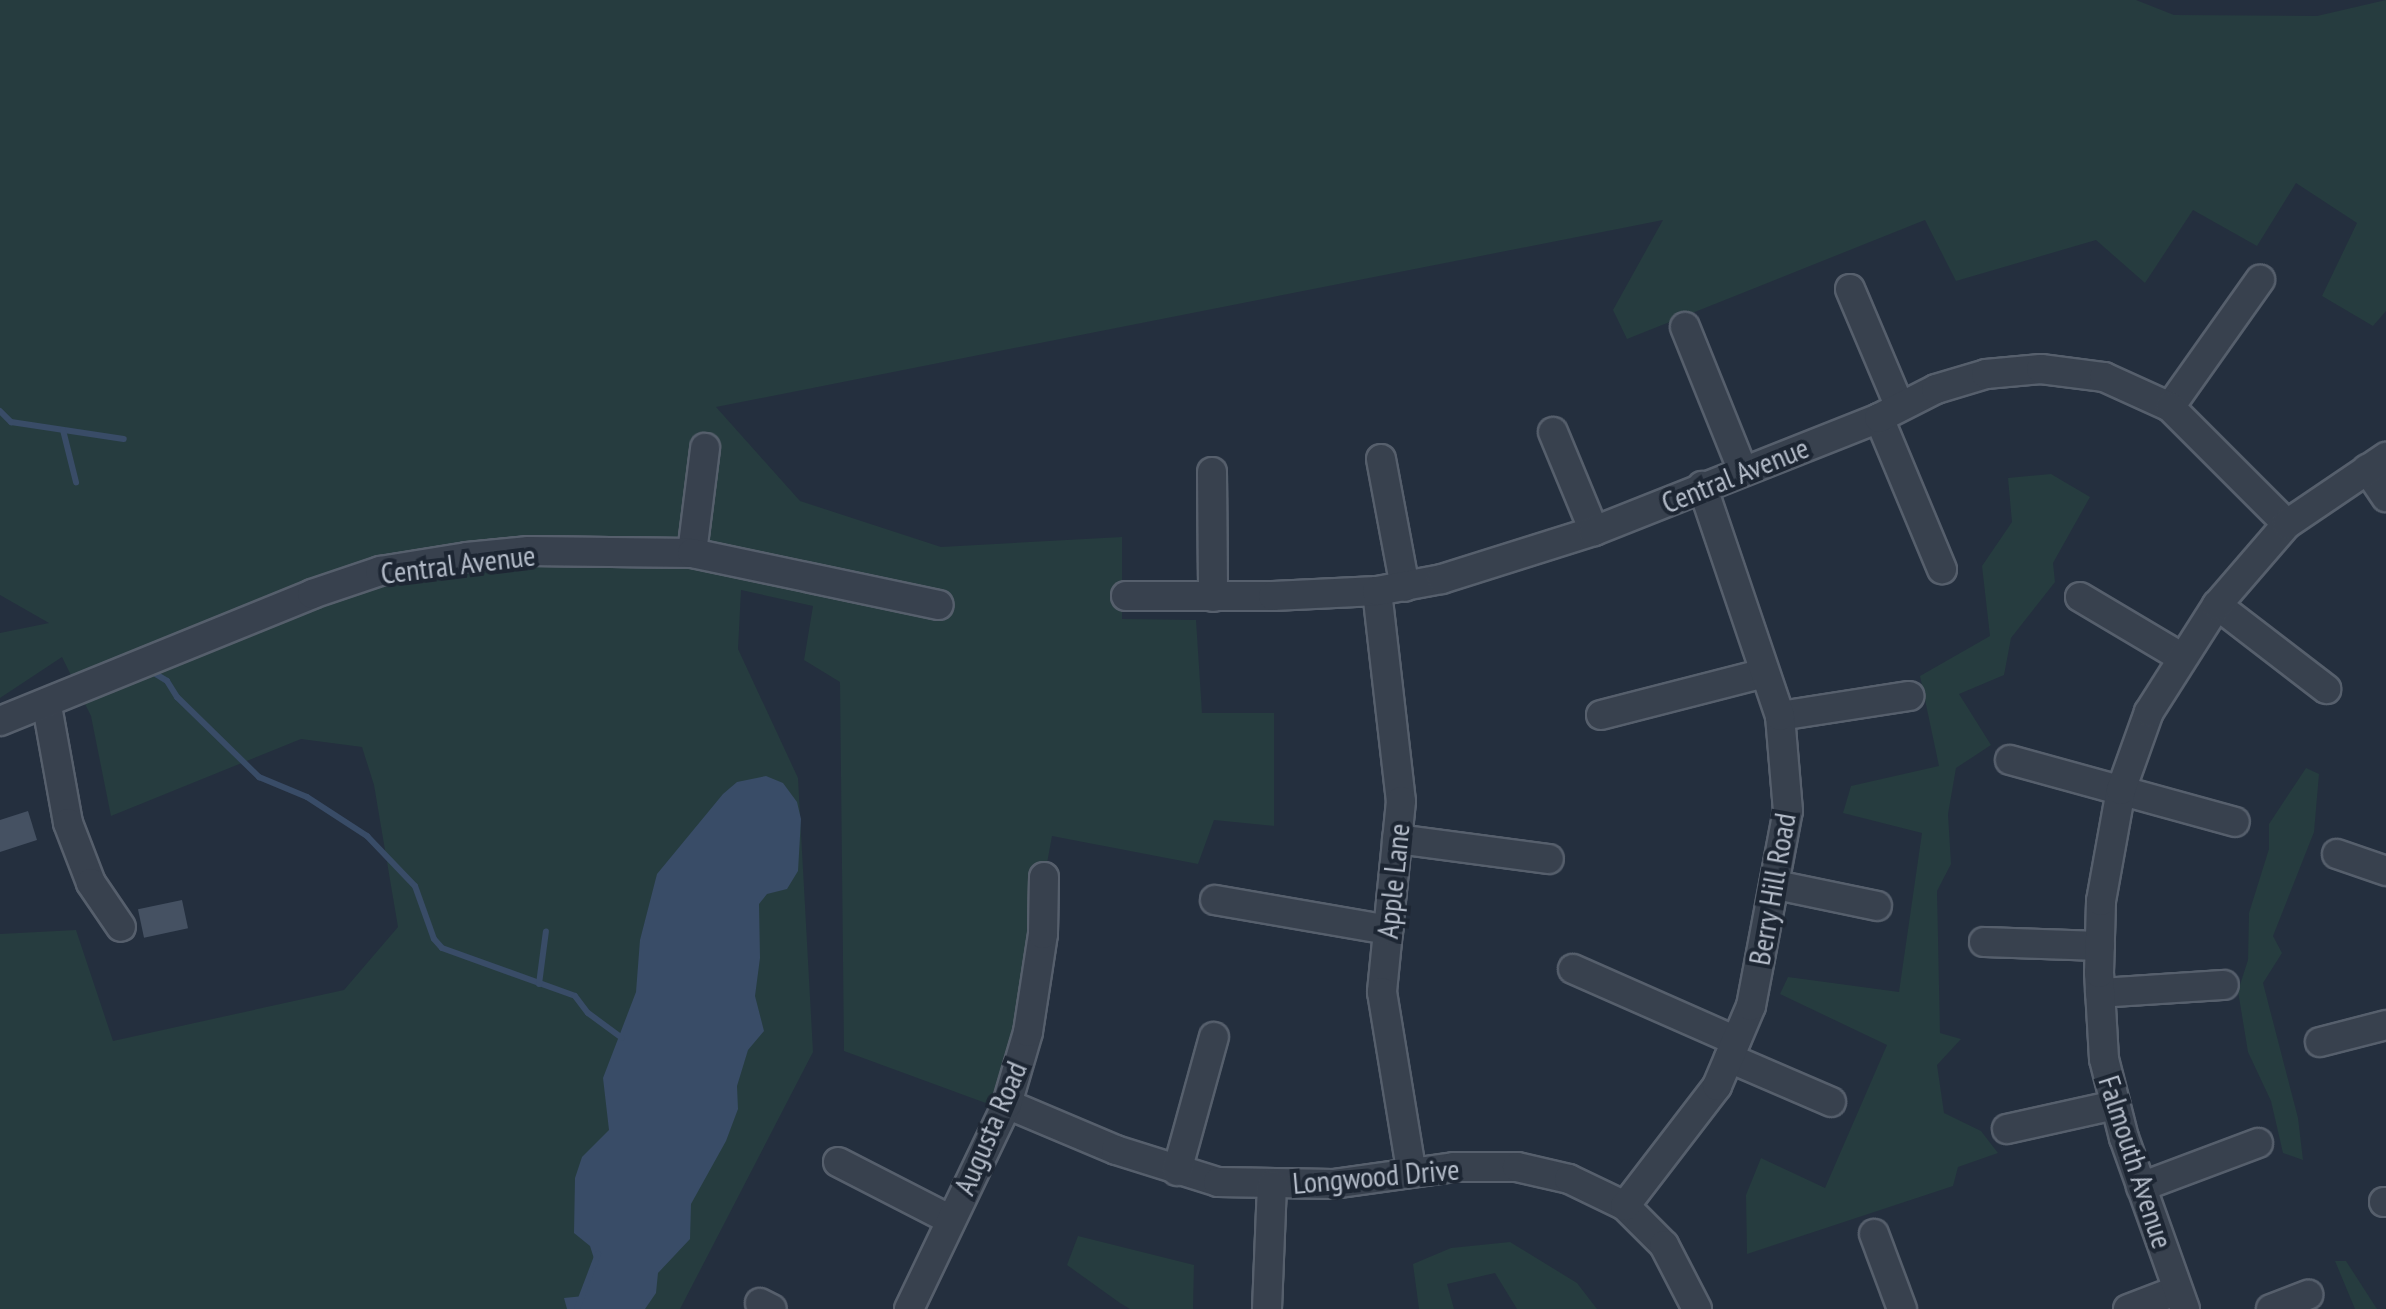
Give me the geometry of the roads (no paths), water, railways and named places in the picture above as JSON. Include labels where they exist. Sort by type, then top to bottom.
[{"type":"street","points":[[2170,407],[2260,280]]},
{"type":"street","points":[[1850,289],[1942,569]]},
{"type":"street","points":[[1684,327],[1743,471]]},
{"type":"street","name":"Central Avenue","points":[[1126,596],[1213,598],[1391,589],[1524,556],[1594,532],[1986,374],[2041,369],[2104,376],[2170,407],[2286,524]]},
{"type":"street","points":[[1554,432],[1594,532]]},
{"type":"street","points":[[692,553],[705,448]]},
{"type":"street","name":"Apple Lane","points":[[1381,459],[1401,801],[1382,992],[1411,1170]]},
{"type":"street","points":[[2377,463],[2386,497]]},
{"type":"street","name":"Falmouth Avenue","points":[[2182,1300],[2141,1186],[2104,1060],[2101,901],[2121,790],[2150,712],[2181,656],[2217,604],[2286,524],[2377,463]]},
{"type":"street","points":[[1212,472],[1213,598]]},
{"type":"street","name":"Berry Hill Road","points":[[1625,1206],[1717,1086],[1733,1050],[1751,1006],[1788,811],[1780,716],[1702,486]]},
{"type":"street","name":"Central Avenue","points":[[0,721],[47,706],[212,635],[380,571],[529,551],[692,553],[939,605]]},
{"type":"street","points":[[2080,596],[2181,656]]},
{"type":"street","points":[[2217,604],[2326,690]]},
{"type":"street","points":[[1601,715],[1766,673]]},
{"type":"street","points":[[1780,716],[1909,696]]},
{"type":"street","points":[[47,706],[68,823],[91,883],[121,927]]},
{"type":"street","points":[[2010,760],[2234,822]]},
{"type":"street","points":[[1397,839],[1549,859]]},
{"type":"street","points":[[2337,854],[2386,871]]},
{"type":"street","name":"Augusta Road","points":[[908,1309],[1007,1104],[1028,1032],[1043,934],[1044,878]]},
{"type":"street","points":[[1776,885],[1877,906]]},
{"type":"street","points":[[1215,900],[1388,930]]},
{"type":"street","points":[[1984,942],[2100,946]]},
{"type":"street","points":[[1573,969],[1831,1102]]},
{"type":"street","points":[[2100,993],[2224,985]]},
{"type":"street","points":[[2320,1042],[2386,1025]]},
{"type":"street","points":[[1176,1171],[1214,1037]]},
{"type":"street","name":"Longwood Drive","points":[[1007,1104],[1176,1171],[1218,1182],[1333,1184],[1411,1170],[1517,1167],[1569,1180],[1625,1206],[1664,1246],[1697,1309]]},
{"type":"street","points":[[2007,1128],[2115,1104]]},
{"type":"street","points":[[2141,1186],[2258,1142]]},
{"type":"street","points":[[838,1162],[951,1220]]},
{"type":"street","points":[[1267,1309],[1272,1185]]},
{"type":"street","points":[[1874,1234],[1902,1309]]},
{"type":"street","points":[[2271,1309],[2308,1295]]},
{"type":"street","points":[[2128,1309],[2182,1300]]},
{"type":"water","points":[[766,776],[783,783],[797,802],[801,819],[798,871],[787,889],[767,894],[759,904],[760,958],[755,996],[764,1031],[748,1050],[737,1086],[738,1109],[726,1141],[691,1204],[690,1239],[658,1273],[656,1293],[645,1309],[567,1309],[564,1298],[584,1296],[596,1265],[590,1246],[574,1233],[575,1178],[582,1157],[609,1130],[603,1078],[636,992],[640,940],[657,874],[723,794],[737,782]]},
{"type":"waterway","points":[[0,411],[11,422],[124,439]]},
{"type":"waterway","points":[[63,430],[76,482]]},
{"type":"waterway","points":[[149,670],[167,681],[177,697],[259,777],[307,797],[367,836],[415,886],[434,939],[442,948],[575,996],[588,1013],[622,1038]]},
{"type":"waterway","points":[[539,984],[546,931]]},
{"type":"waterway","points":[[577,1309],[598,1254]]}]
